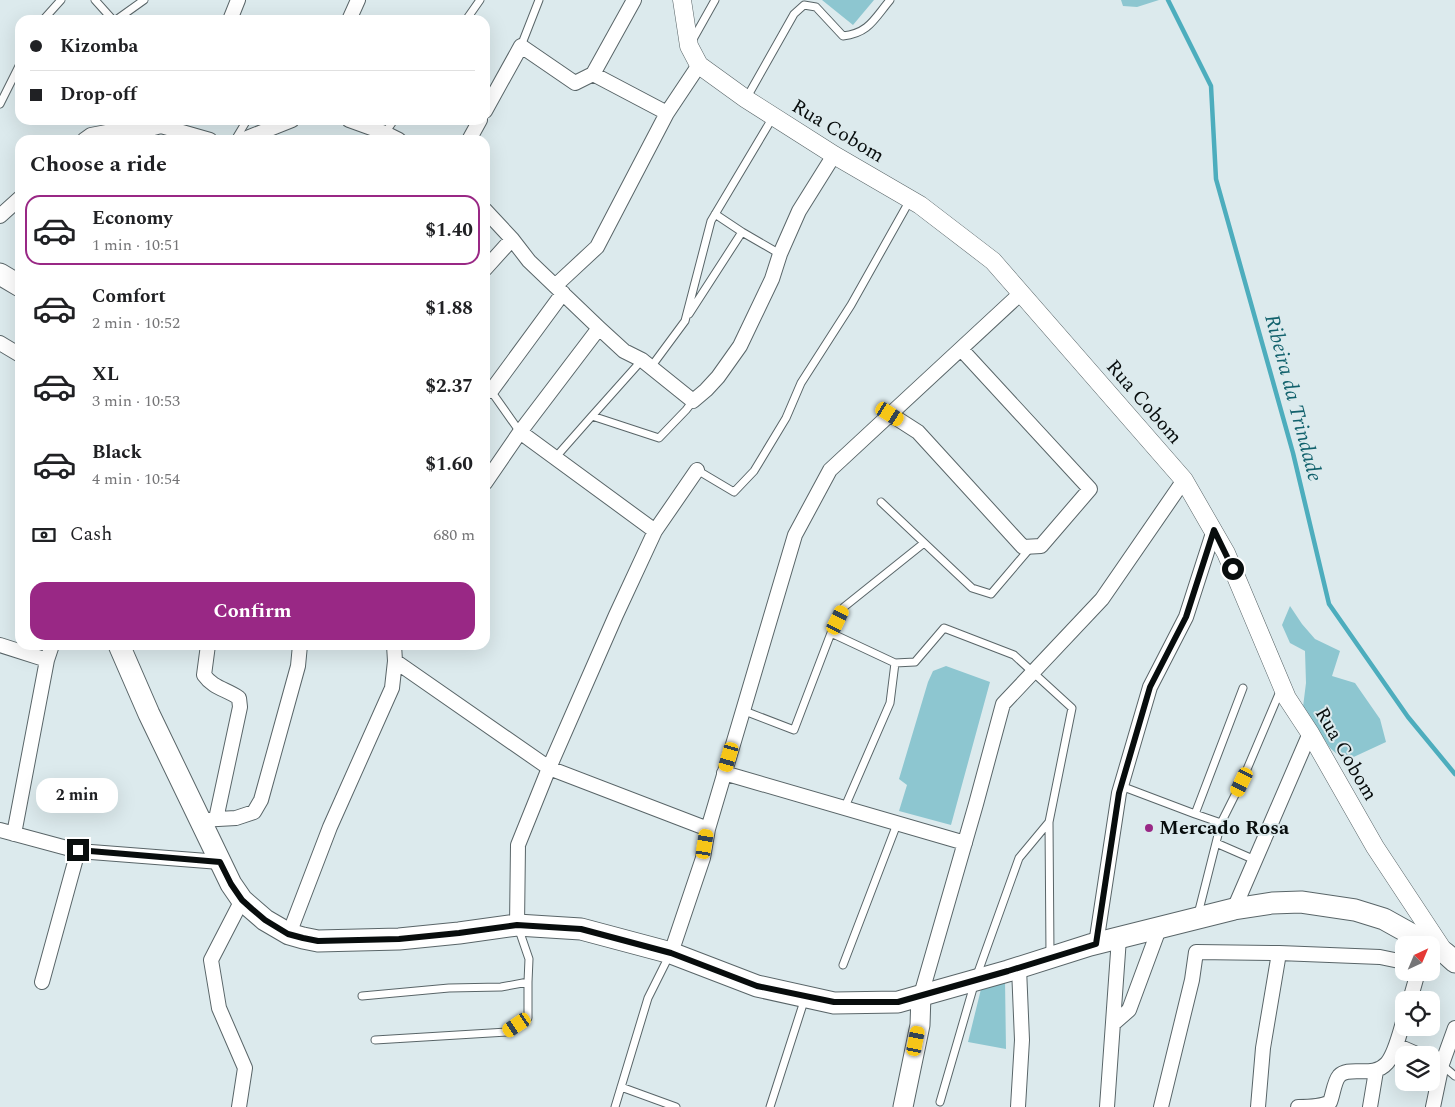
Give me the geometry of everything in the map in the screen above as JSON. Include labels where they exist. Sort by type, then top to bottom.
[{"type":"main road","points":[[0,274],[15,283]]},
{"type":"main road","points":[[121,650],[149,714],[208,820],[220,862],[231,884],[242,900],[265,920],[288,934],[303,938],[318,941],[399,939],[517,925],[581,929],[671,953],[757,986],[834,1002],[898,1002],[1096,944],[1234,909],[1272,903],[1300,902],[1355,910],[1384,919],[1413,936]]},
{"type":"main road","points":[[903,1107],[920,1025],[921,995]]},
{"type":"street","points":[[232,15],[238,0]]},
{"type":"street","points":[[351,15],[358,0]]},
{"type":"street","points":[[490,102],[521,46],[575,83],[593,74],[634,0]]},
{"type":"street","name":"Rua Cobom","points":[[682,0],[689,46],[698,65],[746,99],[834,155],[910,199],[993,261],[1184,480],[1226,553],[1287,698],[1310,733],[1375,847],[1430,936]]},
{"type":"street","points":[[490,386],[559,289],[597,247],[667,113],[698,65]]},
{"type":"street","points":[[593,74],[667,113]]},
{"type":"street","points":[[91,135],[112,131],[150,129],[159,125]]},
{"type":"street","points":[[169,125],[196,135]]},
{"type":"street","points":[[254,135],[280,125]]},
{"type":"street","points":[[360,125],[381,135]]},
{"type":"street","points":[[490,215],[529,261],[624,351],[646,364],[693,401],[718,377],[740,346],[772,279],[798,211],[834,155]]},
{"type":"street","points":[[0,216],[15,202]]},
{"type":"street","points":[[490,263],[512,239]]},
{"type":"street","points":[[671,953],[703,858],[708,829],[724,772],[796,535],[830,470],[1021,293]]},
{"type":"street","points":[[490,476],[520,432],[599,328]]},
{"type":"street","points":[[0,343],[15,352]]},
{"type":"street","points":[[890,414],[918,432],[1023,547],[1041,546],[1090,489],[961,349]]},
{"type":"street","points":[[520,432],[655,531]]},
{"type":"street","points":[[517,925],[518,845],[549,768],[655,531],[697,470]]},
{"type":"street","points":[[921,995],[1003,704],[1102,599],[1184,480]]},
{"type":"street","points":[[1096,944],[1121,786],[1150,687],[1186,617],[1214,530]]},
{"type":"street","points":[[0,645],[15,650]]},
{"type":"street","points":[[16,650],[47,660]]},
{"type":"street","points":[[14,834],[50,650]]},
{"type":"street","points":[[207,650],[204,675],[209,682],[218,688],[232,692],[239,698],[240,707],[208,820],[236,818],[254,812],[261,800],[298,666],[300,650]]},
{"type":"street","points":[[288,934],[330,827],[392,688],[394,650]]},
{"type":"street","points":[[395,661],[549,768],[708,829]]},
{"type":"street","points":[[1234,909],[1310,733]]},
{"type":"street","points":[[724,772],[844,809],[965,843]]},
{"type":"street","points":[[0,830],[78,850],[220,862]]},
{"type":"street","points":[[42,982],[78,850]]},
{"type":"street","points":[[239,1107],[246,1068],[219,1008],[211,960],[242,900]]},
{"type":"street","points":[[1113,1024],[1129,1010],[1159,929]]},
{"type":"street","points":[[1107,1107],[1119,938]]},
{"type":"street","points":[[1161,1107],[1192,980],[1196,952],[1380,956],[1395,960]]},
{"type":"street","points":[[1258,1107],[1263,1048],[1278,954]]},
{"type":"street","points":[[1018,1107],[1022,1040],[1019,968]]},
{"type":"street","points":[[1440,1056],[1455,1028]]},
{"type":"street","points":[[1298,1107],[1327,1106],[1338,1078],[1344,1072],[1376,1071],[1387,1063],[1399,1036]]},
{"type":"street","points":[[1370,1107],[1376,1071]]},
{"type":"street","points":[[1433,1107],[1434,1091]]},
{"type":"lane","points":[[48,15],[61,0]]},
{"type":"lane","points":[[95,0],[110,15]]},
{"type":"lane","points":[[122,15],[144,0]]},
{"type":"lane","points":[[470,15],[480,0]]},
{"type":"lane","points":[[521,46],[539,0]]},
{"type":"lane","points":[[689,46],[715,0]]},
{"type":"lane","points":[[746,99],[794,14],[803,3],[816,7],[842,36],[855,34],[868,27],[890,0]]},
{"type":"lane","points":[[0,104],[15,74]]},
{"type":"lane","points":[[685,321],[711,221],[774,117]]},
{"type":"lane","points":[[697,470],[734,492],[754,471],[786,418],[801,383],[852,305],[910,199]]},
{"type":"lane","points":[[715,214],[780,254]]},
{"type":"lane","points":[[556,458],[592,416],[646,364],[685,321],[742,232]]},
{"type":"lane","points":[[490,392],[520,432]]},
{"type":"lane","points":[[592,416],[659,438],[693,401]]},
{"type":"lane","points":[[881,502],[972,588],[991,594],[1031,547]]},
{"type":"lane","points":[[742,710],[794,730],[831,633],[844,607],[924,543]]},
{"type":"lane","points":[[831,633],[895,663],[915,662],[944,628],[1014,655],[1072,708],[1049,822],[1050,958]]},
{"type":"lane","points":[[844,809],[890,703],[895,663]]},
{"type":"lane","points":[[1196,919],[1221,824],[1242,782],[1282,686]]},
{"type":"lane","points":[[1194,814],[1243,688]]},
{"type":"lane","points":[[1121,786],[1221,824]]},
{"type":"lane","points":[[940,1102],[976,980],[1019,858],[1049,822]]},
{"type":"lane","points":[[843,965],[897,824]]},
{"type":"lane","points":[[1216,843],[1255,860]]},
{"type":"lane","points":[[375,1040],[507,1032],[528,1018],[530,959],[517,925]]},
{"type":"lane","points":[[615,1107],[648,998],[671,953]]},
{"type":"lane","points":[[362,996],[449,988],[501,987],[528,982]]},
{"type":"lane","points":[[770,1107],[806,997]]},
{"type":"lane","points":[[1440,1064],[1455,1076]]},
{"type":"lane","points":[[621,1087],[676,1107]]},
{"type":"shaded area","points":[[822,0],[874,0],[853,25]]},
{"type":"shaded area","points":[[1121,0],[1159,0],[1137,7],[1123,6]]},
{"type":"shaded area","points":[[1290,606],[1315,639],[1340,651],[1332,676],[1355,683],[1380,719],[1386,742],[1345,761],[1330,748],[1303,707],[1306,683],[1305,651],[1290,643],[1282,625]]},
{"type":"shaded area","points":[[946,666],[990,682],[951,825],[899,811],[907,785],[899,779],[928,682],[933,671]]},
{"type":"shaded area","points":[[1005,980],[1006,1049],[968,1042],[982,985]]},
{"type":"waterway","name":"Ribeira da Trindade","points":[[1168,0],[1211,86],[1216,179],[1293,453],[1329,604],[1408,717],[1455,774]]},
{"type":"place","name":"Mercado Rosa","points":[[1149,828]]},
{"type":"route","points":[[78,850],[220,862],[231,884],[242,900],[265,920],[288,934],[318,941],[399,939],[517,925],[581,929],[671,953],[757,986],[834,1002],[898,1002],[1096,944],[1119,793],[1150,687],[1186,617],[1214,530],[1233,569]]}]
